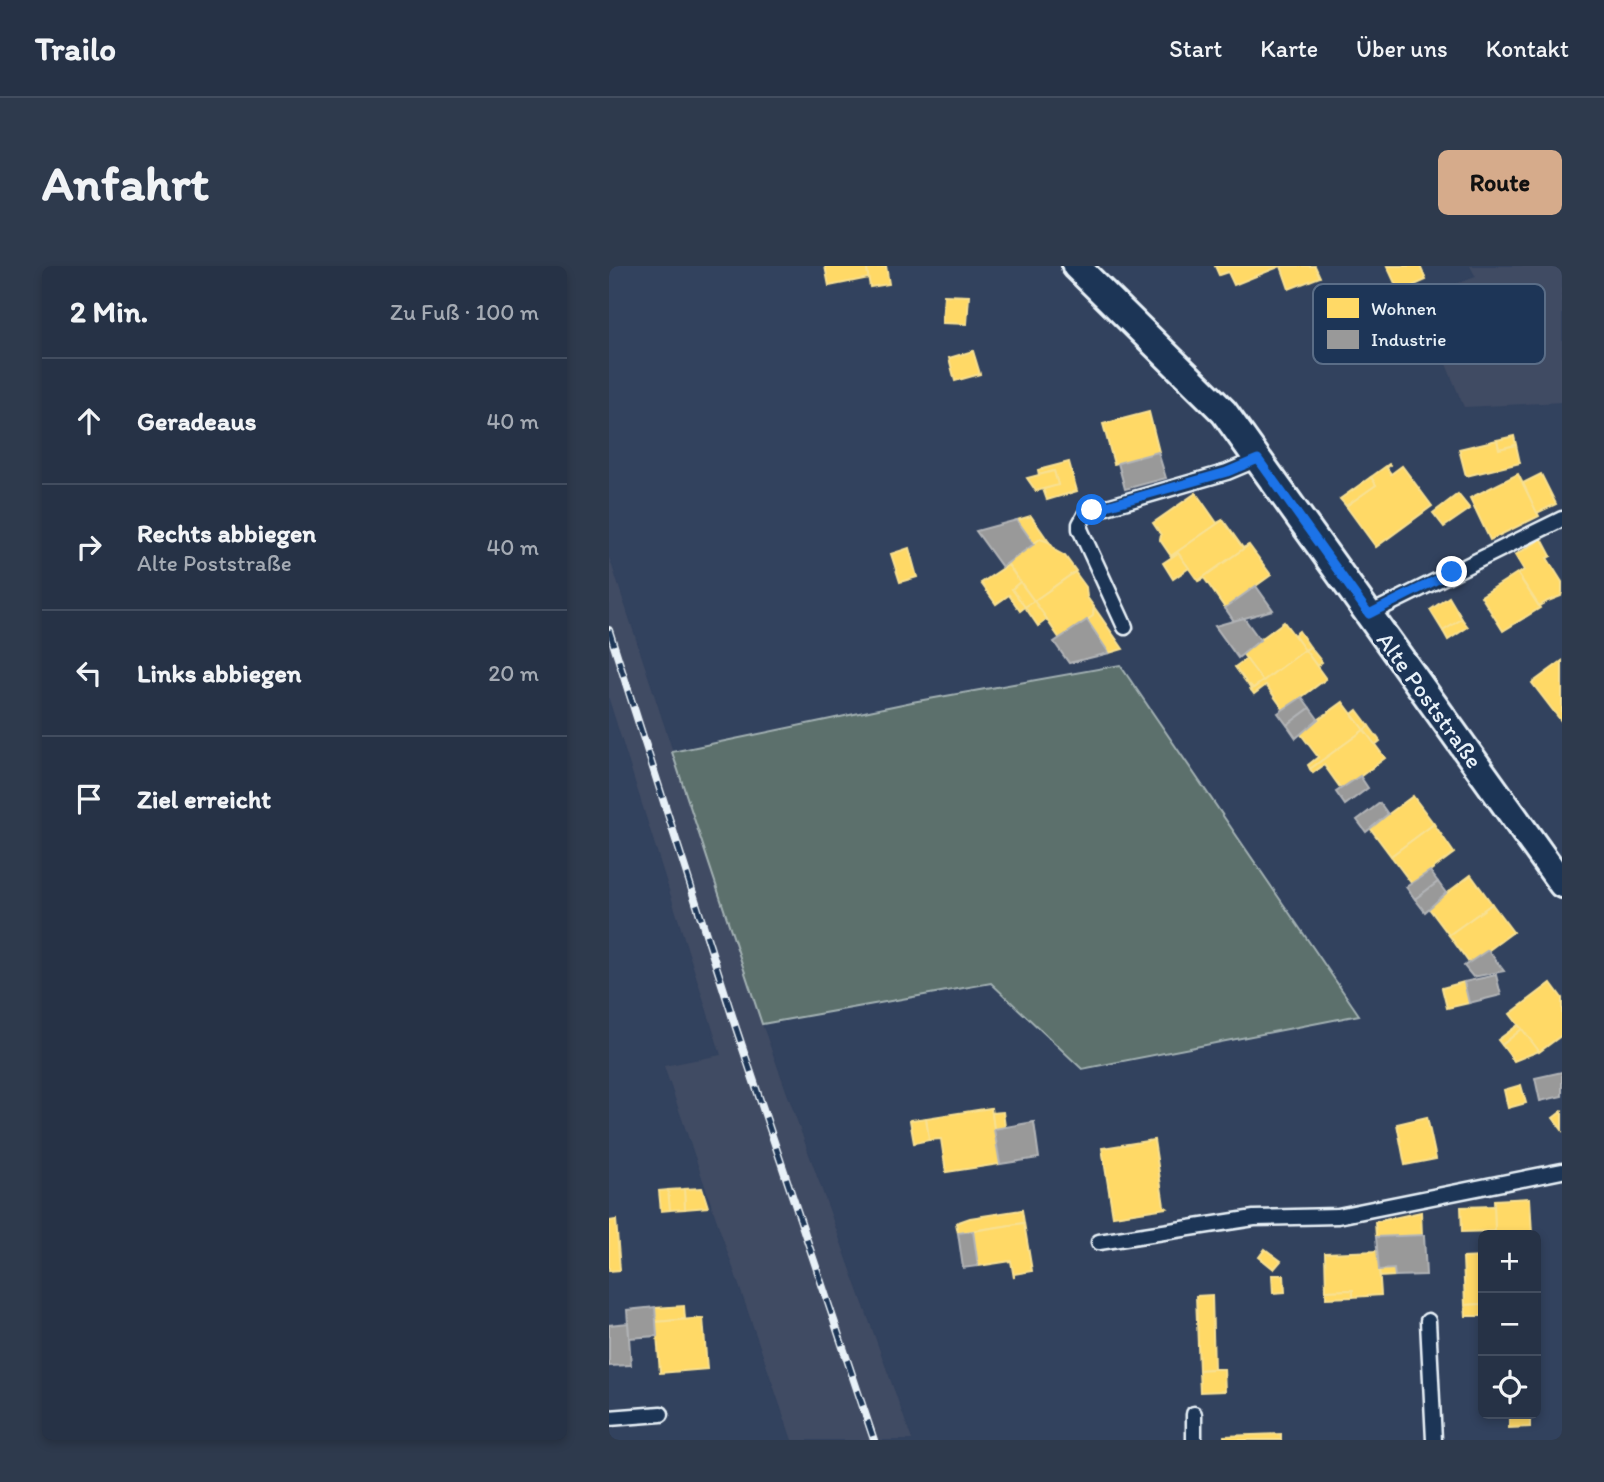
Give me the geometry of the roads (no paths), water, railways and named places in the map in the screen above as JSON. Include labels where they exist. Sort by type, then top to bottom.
[{"type":"street","name":"Alte Poststraße","points":[[1076,266],[1224,412],[1562,884]]},
{"type":"lane","points":[[1125,627],[1080,529],[1086,513],[1227,472],[1258,459]]},
{"type":"lane","points":[[1369,614],[1562,519]]},
{"type":"lane","points":[[1099,1242],[1254,1218],[1338,1216],[1562,1171]]},
{"type":"lane","points":[[1428,1321],[1434,1440]]},
{"type":"lane","points":[[609,1418],[661,1414]]},
{"type":"lane","points":[[1194,1414],[1194,1440]]},
{"type":"railway","points":[[609,630],[736,1028],[874,1440]]}]
